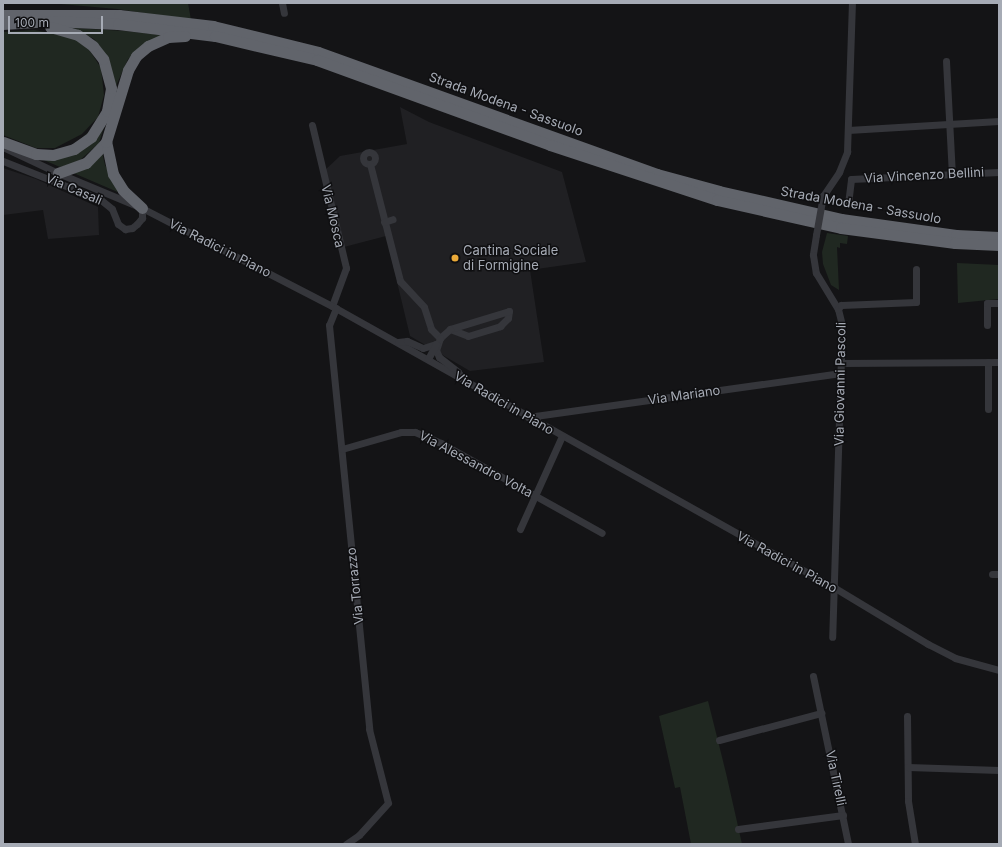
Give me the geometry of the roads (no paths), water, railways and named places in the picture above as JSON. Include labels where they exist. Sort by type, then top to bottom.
[{"type":"highway","name":"Strada Modena - Sassuolo","points":[[3,15],[119,15],[214,31],[318,52],[658,174],[718,191],[841,219],[956,235],[999,237]]},
{"type":"highway","points":[[4,146],[36,154],[53,155],[74,149],[91,137],[102,123],[110,101],[111,88],[108,75],[103,60],[93,46],[78,35],[63,29],[24,23]]},
{"type":"highway","name":"Strada Modena - Sassuolo","points":[[3,24],[118,24],[214,31],[318,60],[550,145],[717,200],[842,228],[954,243],[999,245]]},
{"type":"highway","points":[[58,173],[86,163],[106,142],[128,70],[136,56],[148,46],[168,37],[214,31]]},
{"type":"highway","points":[[106,142],[113,174],[123,190],[142,208]]},
{"type":"street","points":[[282,3],[284,13]]},
{"type":"street","name":"Via Giovanni Pascoli","points":[[832,637],[835,588],[842,325],[838,309],[816,273],[813,255],[823,196],[844,162],[848,130],[852,3]]},
{"type":"street","points":[[946,61],[952,174]]},
{"type":"street","points":[[848,130],[999,121]]},
{"type":"street","name":"Via Mosca","points":[[312,125],[346,268],[334,307]]},
{"type":"street","name":"Via Radici in Piano","points":[[4,146],[58,173],[142,208],[334,307],[835,588],[955,658],[999,670]]},
{"type":"street","name":"Via Casali","points":[[3,161],[101,200],[112,209],[118,224],[125,229],[132,228],[138,224],[142,218],[142,208]]},
{"type":"street","points":[[370,164],[400,281],[424,306],[431,329],[438,341],[439,357],[458,372],[463,380]]},
{"type":"street","name":"Via Vincenzo Bellini","points":[[848,204],[851,178],[999,172]]},
{"type":"street","points":[[384,222],[393,219]]},
{"type":"street","points":[[838,309],[841,305],[916,302],[916,269]]},
{"type":"street","points":[[987,325],[987,303],[999,303]]},
{"type":"street","name":"Via Torrazzo","points":[[334,307],[329,325],[370,735],[388,803],[359,835],[346,844]]},
{"type":"street","points":[[428,359],[438,341],[450,329],[509,311],[508,318],[500,326],[468,336],[450,329]]},
{"type":"street","points":[[398,342],[407,341],[423,348],[438,341]]},
{"type":"street","points":[[988,362],[988,409]]},
{"type":"street","points":[[841,363],[999,362]]},
{"type":"street","name":"Via Mariano","points":[[528,417],[841,373]]},
{"type":"street","name":"Via Alessandro Volta","points":[[342,449],[401,432],[415,432],[441,443],[602,533]]},
{"type":"street","points":[[520,529],[562,436]]},
{"type":"street","name":"Via Tirelli","points":[[813,676],[848,844]]},
{"type":"street","points":[[719,740],[821,713]]},
{"type":"street","points":[[907,716],[908,801],[915,844]]},
{"type":"street","points":[[908,767],[999,770]]},
{"type":"street","points":[[738,829],[843,815]]},
{"type":"place","name":"Cantina Sociale di Formigine","points":[[455,258]]}]
